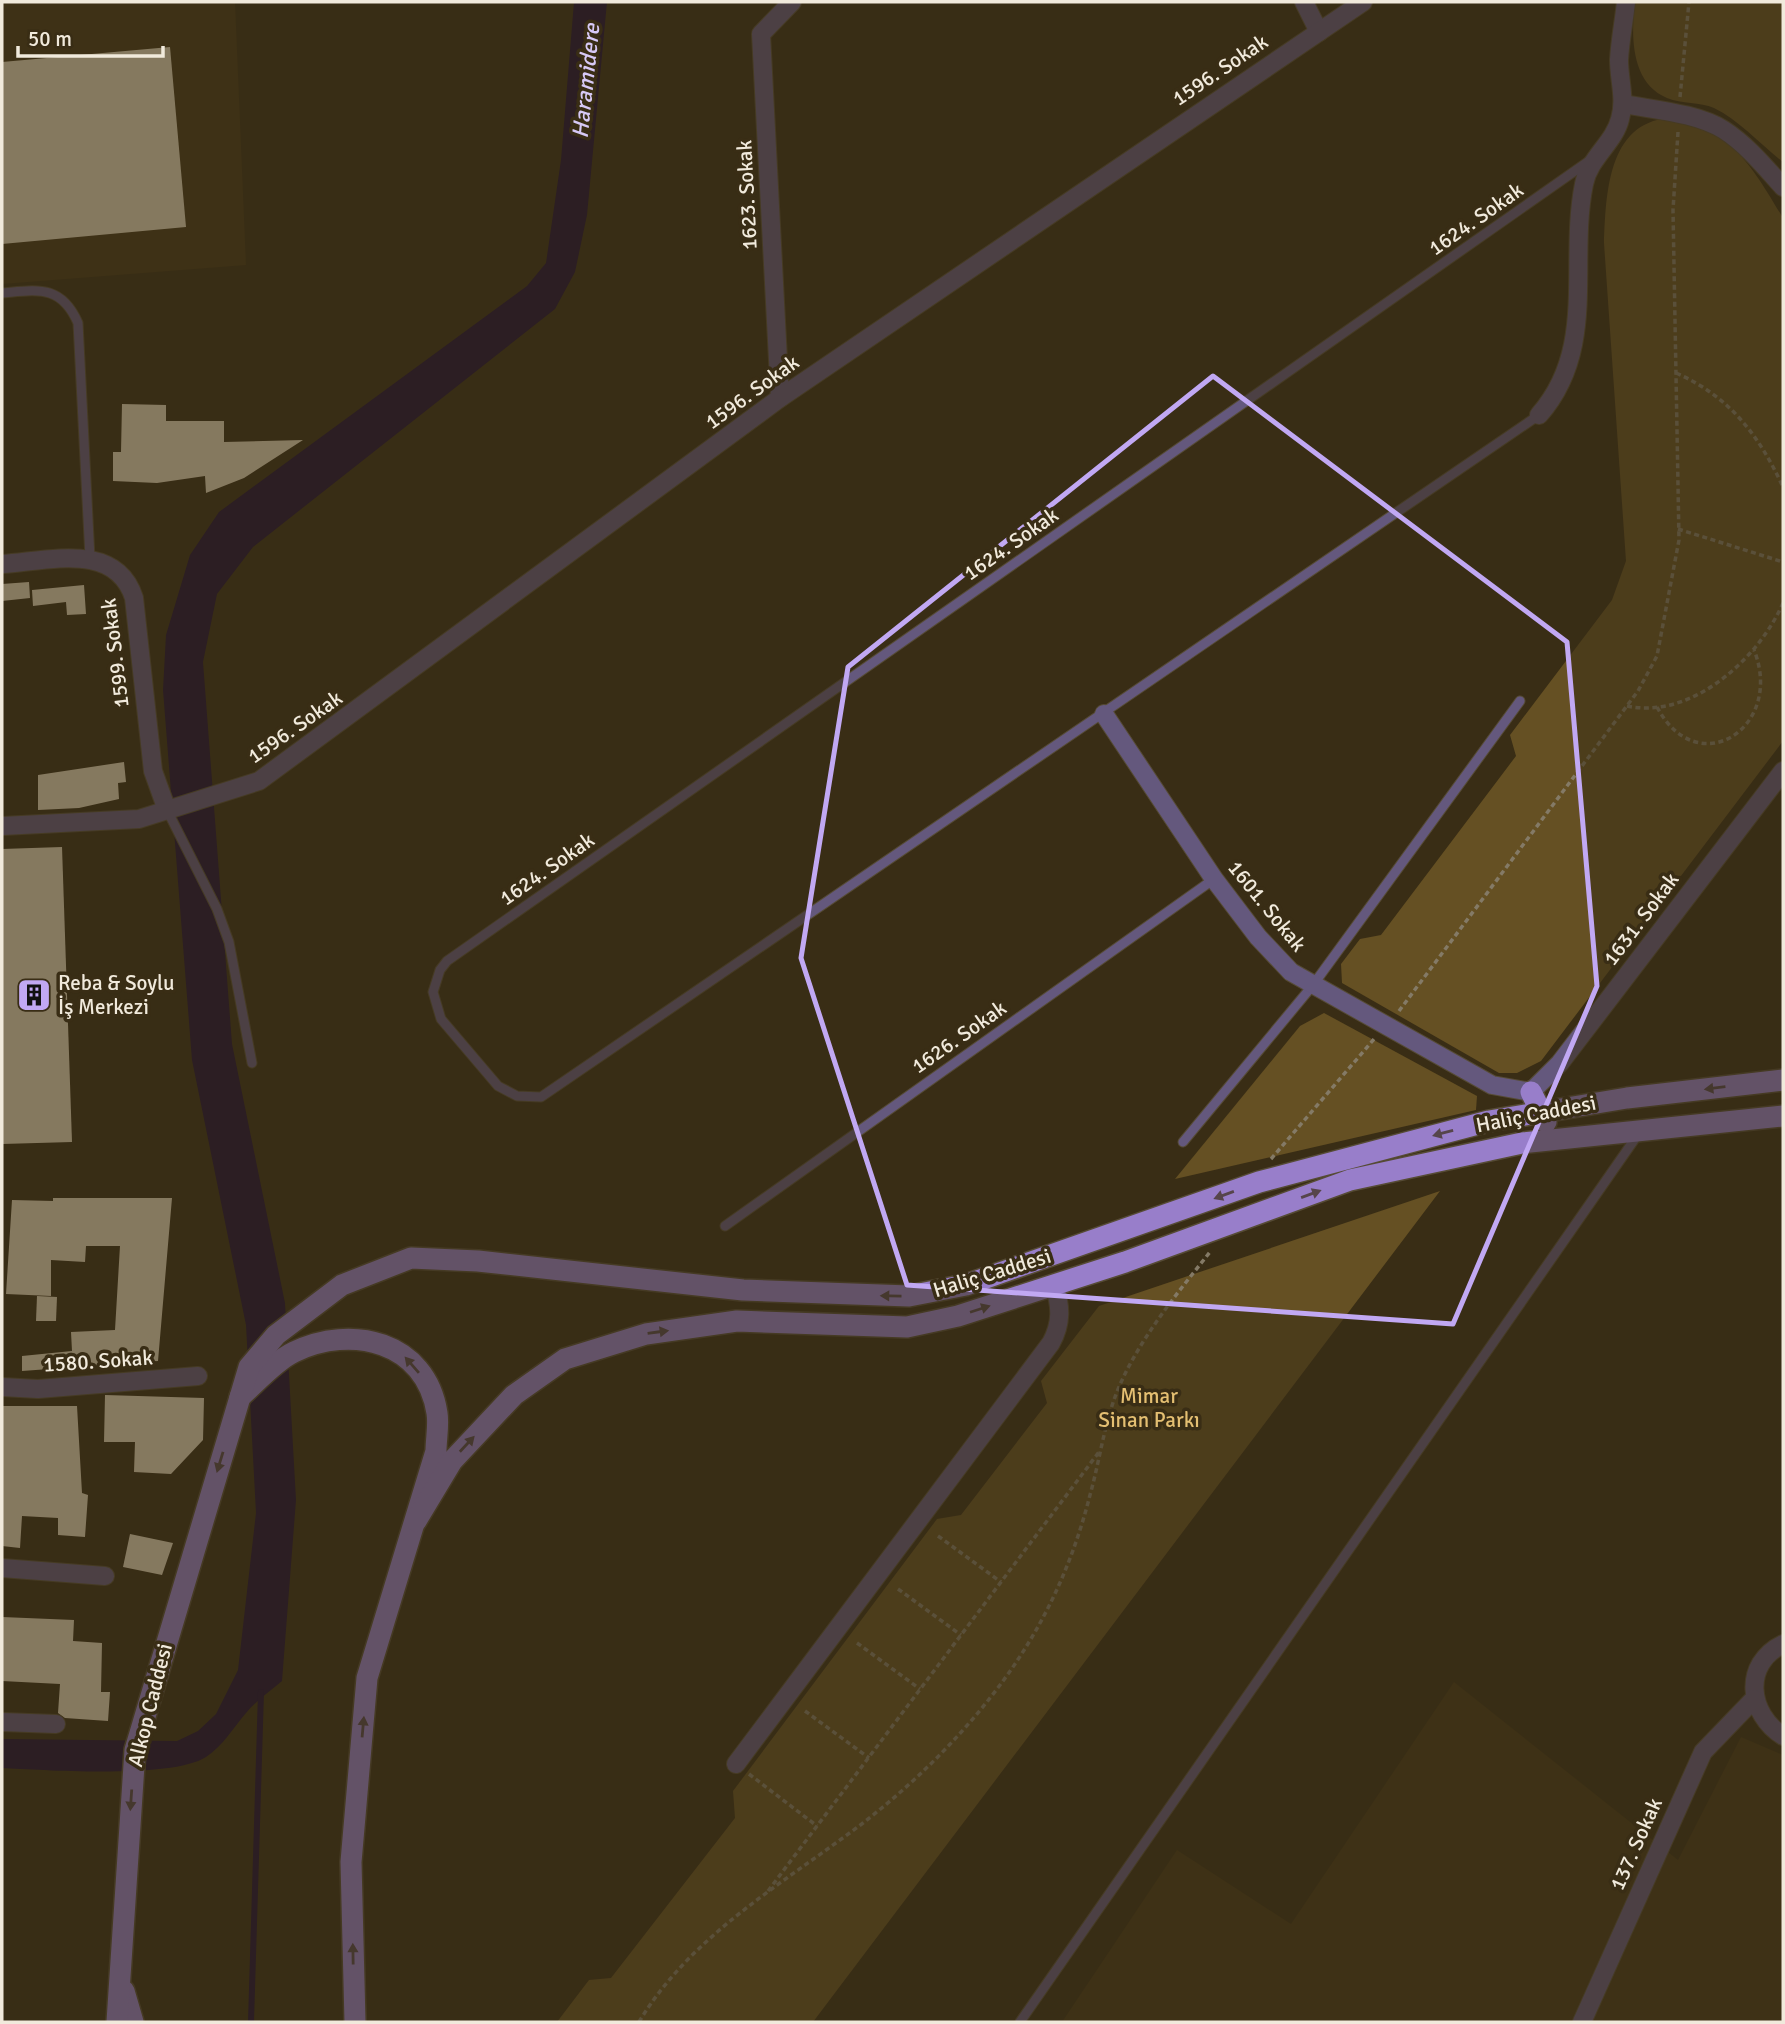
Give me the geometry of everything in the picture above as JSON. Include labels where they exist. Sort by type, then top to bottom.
[{"type":"main road","name":"Haliç Caddesi","points":[[240,1397],[249,1367],[276,1335],[298,1315],[342,1285],[411,1258],[478,1261],[743,1290],[909,1296],[966,1285],[1272,1179],[1489,1121],[1627,1098],[1783,1080]]},
{"type":"main road","points":[[1531,1092],[1543,1112],[1554,1140]]},
{"type":"main road","name":"Haliç Caddesi","points":[[416,1521],[452,1461],[514,1395],[565,1360],[646,1334],[737,1321],[907,1327],[958,1316],[1054,1285],[1350,1180],[1522,1143],[1783,1116]]},
{"type":"main road","points":[[240,1397],[291,1353],[332,1338],[366,1341],[394,1348],[411,1361],[425,1382],[437,1413],[436,1451],[367,1678],[351,1862],[352,2018]]},
{"type":"main road","name":"Alkop Caddesi","points":[[117,2022],[135,1751],[240,1397]]},
{"type":"main road","points":[[120,1975],[133,2022]]},
{"type":"street","name":"1623. Sokak","points":[[780,398],[761,34],[792,2]]},
{"type":"street","points":[[1304,2],[1318,32]]},
{"type":"street","name":"1596. Sokak","points":[[2,827],[118,822],[167,810],[259,781],[780,398],[1363,2]]},
{"type":"street","points":[[1539,415],[1565,378],[1576,334],[1584,181],[1596,156],[1620,122],[1623,104],[1619,60],[1626,2]]},
{"type":"street","points":[[1623,104],[1723,129],[1746,147],[1783,187]]},
{"type":"street","name":"1599. Sokak","points":[[2,564],[90,558],[113,566],[123,574],[134,598],[153,771],[167,810]]},
{"type":"street","name":"1601. Sokak","points":[[1104,714],[1214,879],[1275,957],[1291,972],[1492,1085],[1531,1092]]},
{"type":"street","name":"1631. Sokak","points":[[1531,1092],[1560,1063],[1783,771]]},
{"type":"street","points":[[736,1765],[1051,1343],[1056,1333],[1060,1311],[1054,1285]]},
{"type":"street","name":"1580. Sokak","points":[[2,1387],[38,1389],[198,1376]]},
{"type":"street","points":[[2,1568],[105,1576]]},
{"type":"street","points":[[1781,1643],[1757,1671],[1754,1699],[1759,1714],[1769,1727],[1783,1736]]},
{"type":"street","name":"137. Sokak","points":[[1581,2022],[1703,1752],[1754,1699]]},
{"type":"street","points":[[2,1722],[56,1724]]},
{"type":"lane","name":"1624. Sokak","points":[[1104,714],[541,1097],[517,1096],[498,1086],[441,1019],[433,992],[440,970],[447,961],[1596,156]]},
{"type":"lane","points":[[2,293],[43,290],[53,294],[69,307],[78,323],[90,558]]},
{"type":"lane","points":[[1104,714],[1539,415]]},
{"type":"lane","points":[[1183,1142],[1312,985],[1520,701]]},
{"type":"lane","points":[[167,810],[216,909],[229,942],[252,1063]]},
{"type":"lane","name":"1626. Sokak","points":[[725,1226],[1214,879]]},
{"type":"lane","points":[[1020,2022],[1641,1131]]},
{"type":"path","points":[[1272,1179],[1271,1157],[1387,1025],[1627,706],[1657,656],[1678,529],[1673,209],[1689,2]]},
{"type":"path","points":[[1676,373],[1719,396],[1734,410],[1768,455],[1783,487]]},
{"type":"path","points":[[1678,529],[1783,562]]},
{"type":"path","points":[[1627,706],[1657,707],[1699,693],[1754,650],[1783,603]]},
{"type":"path","points":[[1754,650],[1765,668],[1767,684]]},
{"type":"path","points":[[1762,709],[1765,702]]},
{"type":"path","points":[[1657,707],[1676,733],[1696,743],[1716,744],[1734,738],[1754,723]]},
{"type":"path","points":[[639,2022],[683,1964],[765,1895],[911,1783],[960,1735],[998,1688],[1037,1633],[1066,1572],[1123,1378],[1174,1298],[1234,1222]]},
{"type":"path","points":[[765,1895],[1100,1451]]},
{"type":"path","points":[[938,1536],[1001,1582]]},
{"type":"path","points":[[898,1589],[961,1635]]},
{"type":"path","points":[[857,1643],[920,1689]]},
{"type":"path","points":[[806,1711],[869,1758]]},
{"type":"path","points":[[736,1765],[817,1826]]},
{"type":"highlighted area","points":[[1213,376],[1567,642],[1597,986],[1453,1324],[907,1285],[801,958],[848,667]]},
{"type":"shaded area","points":[[2,2],[235,2],[246,265],[2,284]]},
{"type":"shaded area","points":[[1454,1682],[1678,1860],[1741,1737],[1783,1755],[1783,2022],[1062,2022],[1177,1850],[1291,1924]]},
{"type":"green space","points":[[1635,2],[1783,2],[1783,162],[1741,126],[1714,108],[1667,98],[1655,91],[1646,81],[1636,56],[1633,28]]},
{"type":"green space","points":[[1669,118],[1690,122],[1724,140],[1750,167],[1783,218],[1783,741],[1541,1061],[1517,1073],[1499,1073],[1342,983],[1341,964],[1360,939],[1381,935],[1516,756],[1510,735],[1612,600],[1626,561],[1604,243],[1606,204],[1614,165],[1622,147],[1633,133],[1648,123]]},
{"type":"green space","points":[[1324,1013],[1477,1096],[1476,1110],[1175,1179],[1300,1026]]},
{"type":"green space","name":"Mimar Sinan Parkı","points":[[1440,1191],[813,2022],[557,2022],[589,1980],[611,1978],[735,1818],[733,1791],[937,1519],[961,1515],[1047,1403],[1041,1381],[1099,1306]]},
{"type":"water","name":"Haramidere","points":[[574,2],[607,2],[587,215],[575,272],[555,309],[253,547],[217,594],[203,662],[232,1044],[285,1303],[296,1500],[282,1681],[250,1709],[212,1753],[189,1764],[107,1772],[2,1768],[2,1739],[177,1741],[198,1731],[216,1714],[238,1670],[256,1513],[246,1325],[192,1060],[163,690],[166,635],[190,555],[219,512],[527,286],[546,263],[561,160]]},
{"type":"building","points":[[170,47],[186,227],[2,244],[2,62]]},
{"type":"building","points":[[122,404],[166,405],[166,421],[224,421],[224,442],[303,440],[244,478],[206,493],[205,476],[157,483],[113,481],[113,452],[121,452]]},
{"type":"building","points":[[29,582],[30,598],[2,601],[2,584]]},
{"type":"building","points":[[84,585],[86,614],[67,615],[66,602],[33,606],[32,590]]},
{"type":"building","points":[[124,762],[126,782],[118,783],[119,799],[79,808],[38,810],[38,775]]},
{"type":"building","name":"Reba & Soylu İş Merkezi","points":[[62,847],[72,1142],[2,1144],[2,849]]},
{"type":"building","points":[[53,1198],[172,1198],[158,1361],[22,1371],[22,1356],[72,1351],[71,1332],[115,1330],[120,1246],[86,1246],[85,1262],[51,1260],[51,1296],[6,1294],[12,1200],[53,1201]]},
{"type":"building","points":[[37,1296],[57,1297],[56,1321],[36,1321]]},
{"type":"building","points":[[105,1395],[204,1398],[203,1440],[171,1474],[134,1472],[135,1442],[104,1442]]},
{"type":"building","points":[[2,1406],[77,1406],[82,1493],[88,1495],[85,1537],[58,1535],[58,1518],[22,1516],[20,1548],[2,1546]]},
{"type":"building","points":[[130,1534],[173,1543],[162,1575],[123,1567]]},
{"type":"building","points":[[2,1617],[74,1620],[73,1641],[102,1643],[101,1692],[110,1692],[108,1721],[65,1718],[58,1713],[60,1684],[2,1681]]},
{"type":"waterway","points":[[251,2022],[261,1692]]},
{"type":"place","name":"Reba & Soylu İş Merkezi","points":[[34,995]]}]
